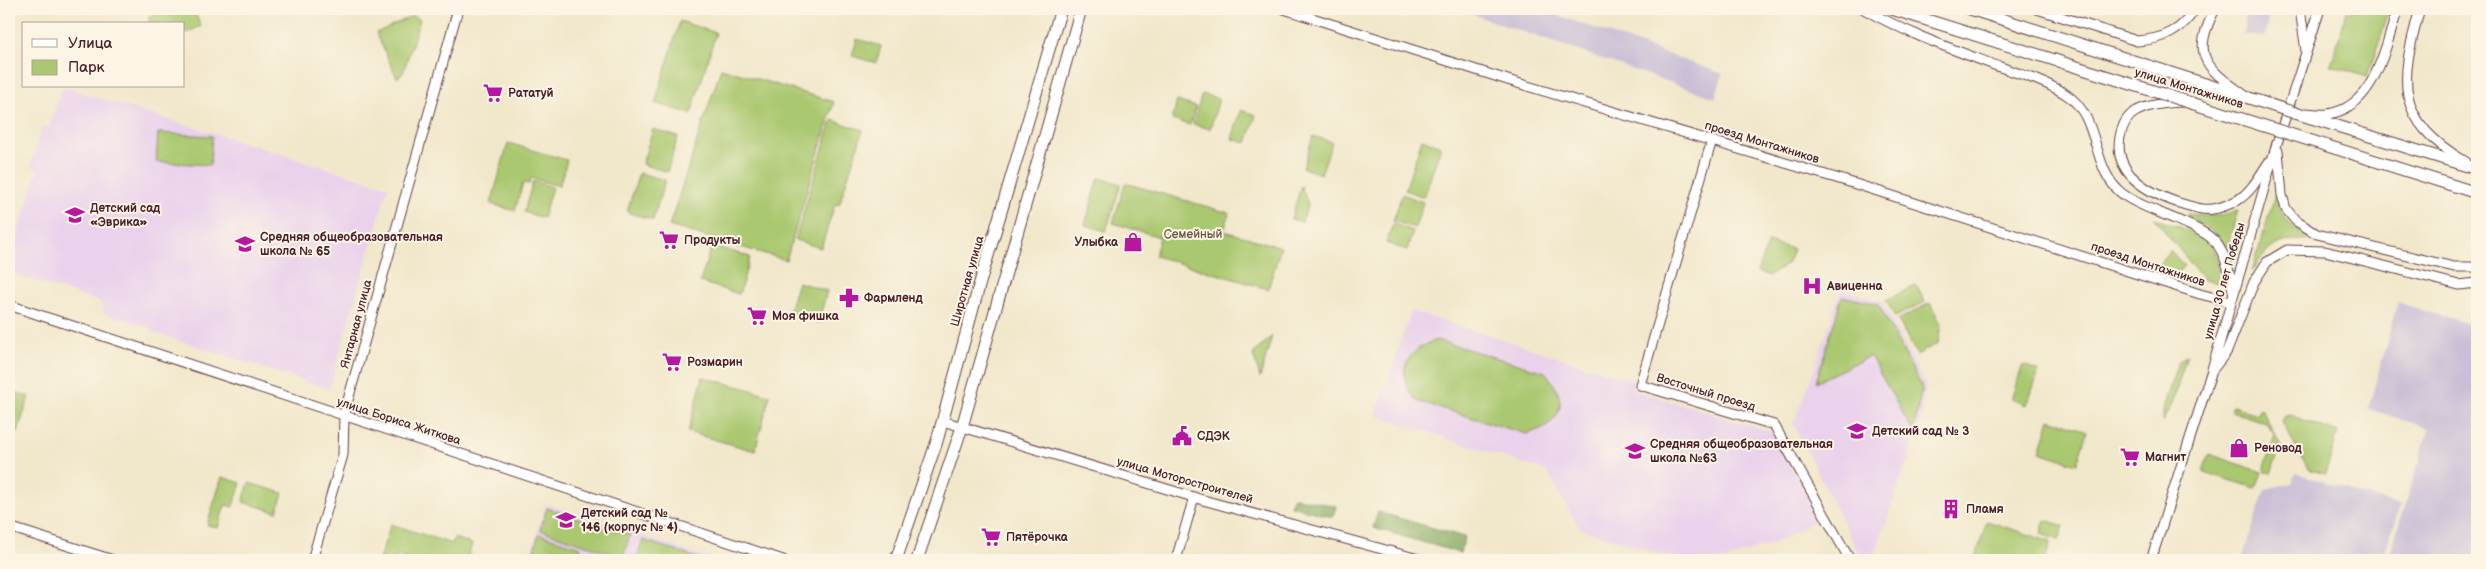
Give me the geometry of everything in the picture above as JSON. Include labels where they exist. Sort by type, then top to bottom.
[{"type":"main road","name":"Широтная улица","points":[[896,560],[943,421],[1061,9]]},
{"type":"main road","points":[[917,560],[962,427],[1081,9]]},
{"type":"main road","name":"улица Монтажников","points":[[1892,9],[2477,193]]},
{"type":"main road","name":"улица Монтажников","points":[[1970,9],[2477,169]]},
{"type":"main road","points":[[1033,104],[1035,112],[1039,115],[1048,115],[1052,110]]},
{"type":"main road","points":[[1020,149],[1026,144],[1032,144],[1037,147],[1039,155]]},
{"type":"street","name":"Янтарная улица","points":[[312,560],[343,455],[344,416],[458,9]]},
{"type":"street","name":"проезд Монтажников","points":[[1284,9],[1540,90],[1712,140],[2200,294],[2232,298]]},
{"type":"street","points":[[1864,9],[1948,48],[2050,86],[2068,95],[2088,120],[2100,161],[2109,178],[2122,194],[2146,209],[2206,234],[2217,244],[2228,266],[2232,298]]},
{"type":"street","points":[[2037,9],[2137,41],[2159,38],[2178,29],[2188,20],[2195,9]]},
{"type":"street","points":[[2215,9],[2204,31],[2202,46],[2207,61],[2215,73],[2249,98]]},
{"type":"street","points":[[2300,9],[2306,55]]},
{"type":"street","name":"улица 30 лет Победы","points":[[2151,560],[2211,372],[2277,144],[2320,9]]},
{"type":"street","points":[[2295,113],[2328,114],[2344,109],[2356,102],[2369,86],[2398,9]]},
{"type":"street","points":[[2420,9],[2406,69],[2406,90],[2411,107],[2432,136],[2449,152],[2477,169]]},
{"type":"street","points":[[2184,102],[2150,106],[2134,112],[2122,126],[2118,145],[2122,164],[2131,177],[2145,188],[2176,202],[2195,208],[2211,209],[2239,199],[2250,190],[2274,156]]},
{"type":"street","name":"Восточный проезд","points":[[1712,140],[1640,385],[1774,425],[1850,560]]},
{"type":"street","points":[[2277,144],[2278,171],[2286,208],[2296,222],[2317,234],[2454,267],[2477,267]]},
{"type":"street","points":[[2211,372],[2227,351],[2254,282],[2267,262],[2287,250],[2325,251],[2459,285],[2477,283]]},
{"type":"street","name":"улица Бориса Житкова","points":[[9,305],[783,560]]},
{"type":"street","name":"улица Моторостроителей","points":[[943,421],[1194,497],[1422,560]]},
{"type":"street","points":[[1176,560],[1194,497]]},
{"type":"street","points":[[9,527],[110,560]]},
{"type":"shaded area","points":[[1457,9],[1540,9],[1723,74],[1715,98]]},
{"type":"shaded area","points":[[2246,9],[2270,9],[2265,37],[2243,34]]},
{"type":"shaded area","name":"Средняя общеобразовательная школа № 65","points":[[62,88],[65,88],[388,187],[329,389],[152,332],[150,327],[105,314],[101,302],[9,273],[9,261],[38,169],[30,166],[42,126],[49,128]]},
{"type":"shaded area","name":"Детский сад № 3","points":[[1841,290],[1882,301],[1926,386],[1920,423],[1873,560],[1859,554],[1793,424],[1810,382]]},
{"type":"shaded area","points":[[2398,303],[2477,326],[2477,560],[2388,560],[2429,428],[2368,409]]},
{"type":"shaded area","name":"Средняя общеобразовательная школа №63","points":[[1411,311],[1635,381],[1633,390],[1772,432],[1819,519],[1778,541],[1726,560],[1682,560],[1580,529],[1546,471],[1376,415]]},
{"type":"shaded area","points":[[2296,473],[2400,506],[2382,560],[2242,560],[2265,489],[2292,483]]},
{"type":"shaded area","name":"Детский сад № 146 (корпус № 4)","points":[[546,504],[714,560],[529,560]]},
{"type":"green space","points":[[167,9],[193,9],[201,26],[185,34],[185,22],[150,22],[148,17]]},
{"type":"green space","points":[[2353,9],[2390,9],[2367,77],[2331,65],[2347,11],[2351,13]]},
{"type":"green space","points":[[412,16],[420,19],[403,73],[397,78],[376,33]]},
{"type":"green space","points":[[680,21],[716,33],[691,114],[655,103]]},
{"type":"green space","points":[[857,39],[881,46],[876,63],[852,56]]},
{"type":"green space","points":[[721,68],[834,102],[786,260],[669,226]]},
{"type":"green space","points":[[1202,94],[1219,99],[1210,129],[1193,124]]},
{"type":"green space","points":[[1177,101],[1196,107],[1190,125],[1172,120]]},
{"type":"green space","points":[[1241,110],[1256,115],[1247,143],[1232,139]]},
{"type":"green space","points":[[832,120],[863,130],[839,205],[835,204],[821,248],[795,240]]},
{"type":"green space","points":[[653,129],[678,137],[667,172],[642,164]]},
{"type":"green space","points":[[158,133],[212,136],[210,165],[156,162]]},
{"type":"green space","points":[[1313,136],[1332,142],[1321,174],[1303,168]]},
{"type":"green space","points":[[1422,139],[1441,146],[1424,197],[1405,190]]},
{"type":"green space","points":[[508,143],[567,160],[559,186],[531,178],[529,184],[523,183],[515,211],[491,204]]},
{"type":"green space","points":[[639,173],[665,180],[653,220],[627,212]]},
{"type":"green space","points":[[1099,178],[1121,184],[1106,231],[1085,225]]},
{"type":"green space","points":[[533,181],[552,187],[543,218],[524,212]]},
{"type":"green space","name":"Семейный","points":[[1125,183],[1229,213],[1224,231],[1281,247],[1268,289],[1155,256],[1160,237],[1113,223]]},
{"type":"green space","points":[[1301,186],[1308,204],[1302,222],[1291,219]]},
{"type":"green space","points":[[2277,188],[2279,206],[2286,219],[2297,230],[2313,238],[2313,240],[2284,242],[2276,245],[2264,255],[2252,272]]},
{"type":"green space","points":[[1402,194],[1423,202],[1415,228],[1393,221]]},
{"type":"green space","points":[[2238,210],[2227,247],[2209,229],[2186,217],[2187,214],[2222,216]]},
{"type":"green space","points":[[2154,218],[2191,232],[2207,243],[2217,259],[2217,283],[2204,280]]},
{"type":"green space","points":[[1393,224],[1413,231],[1407,250],[1386,243]]},
{"type":"green space","points":[[1768,242],[1793,249],[1788,263],[1770,276],[1757,272]]},
{"type":"green space","points":[[712,245],[750,257],[739,294],[700,282]]},
{"type":"green space","points":[[2170,250],[2184,266],[2174,276],[2157,269]]},
{"type":"green space","points":[[798,282],[827,291],[818,323],[788,314]]},
{"type":"green space","points":[[1916,285],[1925,302],[1895,317],[1886,300]]},
{"type":"green space","points":[[1842,296],[1878,304],[1922,387],[1914,429],[1911,428],[1870,356],[1816,382]]},
{"type":"green space","points":[[1930,303],[1941,324],[1938,343],[1917,355],[1898,320]]},
{"type":"green space","points":[[1272,336],[1260,378],[1253,354]]},
{"type":"green space","points":[[1436,340],[1545,372],[1558,393],[1560,402],[1555,418],[1539,430],[1526,434],[1417,401],[1406,382],[1404,373],[1406,365],[1416,351]]},
{"type":"green space","points":[[2187,355],[2172,404],[2162,422],[2164,405],[2178,362]]},
{"type":"green space","points":[[2023,365],[2039,371],[2027,405],[2011,399]]},
{"type":"green space","points":[[703,377],[770,395],[755,451],[688,432]]},
{"type":"green space","points":[[9,390],[29,397],[18,432],[9,429]]},
{"type":"green space","points":[[2233,406],[2257,414],[2259,409],[2262,410],[2281,446],[2271,473],[2264,471],[2275,435],[2266,423],[2231,411]]},
{"type":"green space","points":[[2290,415],[2338,433],[2325,474],[2311,470],[2306,465],[2282,422],[2285,416]]},
{"type":"green space","points":[[2050,419],[2087,431],[2077,464],[2040,452]]},
{"type":"green space","points":[[2209,454],[2262,472],[2256,488],[2203,472]]},
{"type":"green space","points":[[222,477],[241,483],[233,507],[225,505],[218,528],[207,525]]},
{"type":"green space","points":[[249,483],[283,493],[277,512],[243,502]]},
{"type":"green space","points":[[1293,497],[1336,506],[1333,517],[1290,506]]},
{"type":"green space","points":[[547,508],[630,535],[623,557],[540,530]]},
{"type":"green space","points":[[1378,512],[1465,537],[1460,553],[1373,528]]},
{"type":"green space","points":[[2045,520],[2064,526],[2059,540],[2041,534]]},
{"type":"green space","points":[[1987,521],[2051,542],[2045,560],[1975,559]]},
{"type":"green space","points":[[391,524],[452,544],[454,538],[472,544],[467,560],[411,560],[397,556],[395,560],[379,560]]},
{"type":"green space","points":[[539,534],[581,547],[577,560],[531,560]]},
{"type":"green space","points":[[643,540],[703,560],[636,560]]},
{"type":"place","name":"Рататуй","points":[[493,93]]},
{"type":"place","name":"Детский сад «Эврика»","points":[[75,215]]},
{"type":"place","name":"Продукты","points":[[669,240]]},
{"type":"place","name":"Улыбка","points":[[1133,242]]},
{"type":"place","name":"Средняя общеобразовательная школа № 65","points":[[245,244]]},
{"type":"place","name":"Авиценна","points":[[1812,286]]},
{"type":"place","name":"Фармленд","points":[[849,298]]},
{"type":"place","name":"Моя фишка","points":[[757,316]]},
{"type":"place","name":"Розмарин","points":[[672,362]]},
{"type":"place","name":"Детский сад № 3","points":[[1857,431]]},
{"type":"place","name":"СДЭК","points":[[1182,436]]},
{"type":"place","name":"Реновод","points":[[2239,448]]},
{"type":"place","name":"Средняя общеобразовательная школа №63","points":[[1635,451]]},
{"type":"place","name":"Магнит","points":[[2130,457]]},
{"type":"place","name":"Пламя","points":[[1951,509]]},
{"type":"place","name":"Детский сад № 146 (корпус № 4)","points":[[566,520]]},
{"type":"place","name":"Пятёрочка","points":[[991,537]]}]
